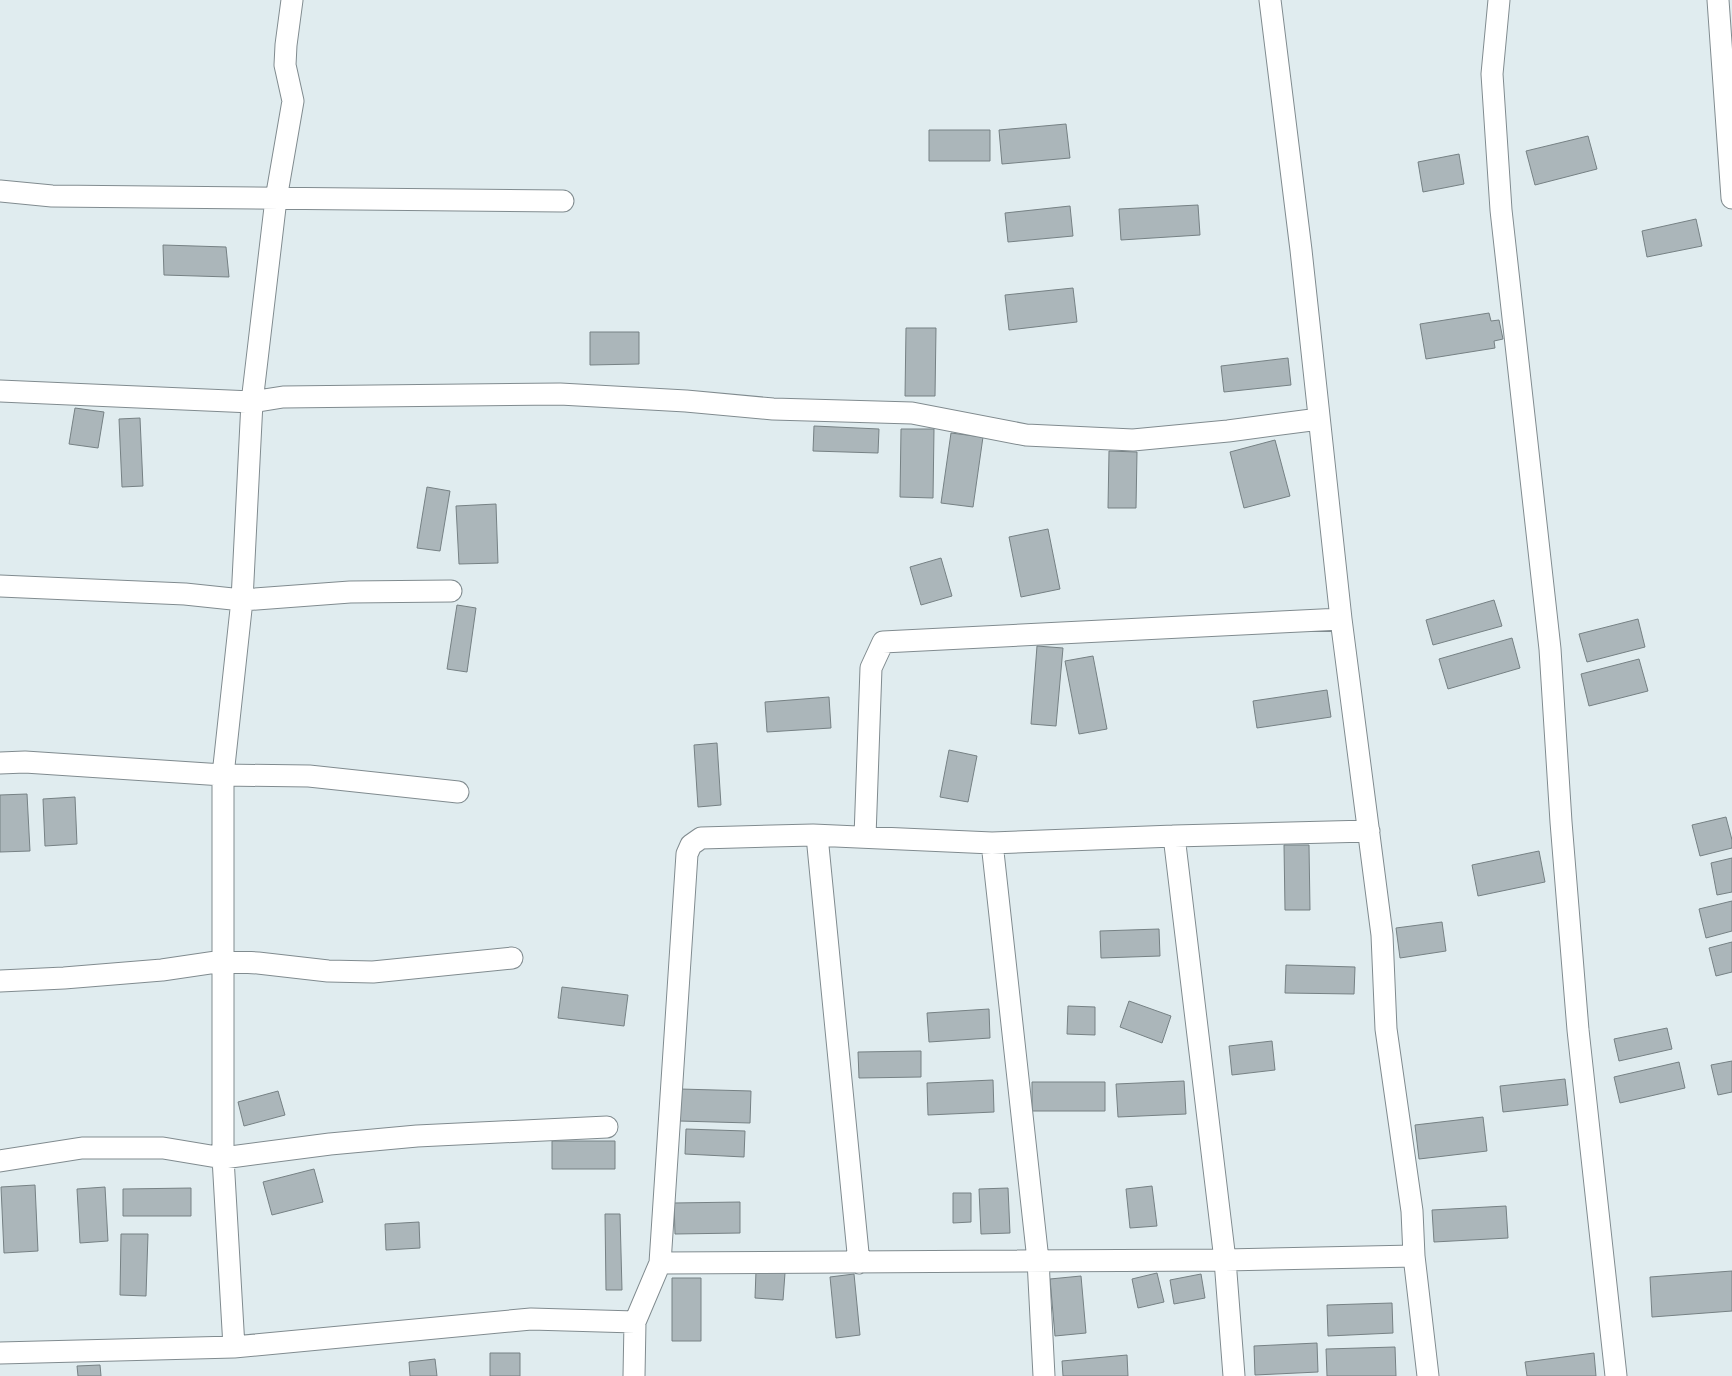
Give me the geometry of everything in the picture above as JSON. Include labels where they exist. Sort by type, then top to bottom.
[{"type":"street","points":[[234,1347],[223,1158],[223,775],[242,600],[252,402],[276,199],[293,102],[285,65],[292,0]]},
{"type":"street","points":[[1270,0],[1302,250],[1341,619],[1382,936],[1386,1029],[1412,1211],[1414,1256],[1428,1376]]},
{"type":"street","points":[[1499,0],[1492,74],[1501,210],[1550,648],[1561,822],[1578,1030],[1616,1376]]},
{"type":"street","points":[[1718,0],[1732,198]]},
{"type":"street","points":[[0,191],[52,196],[563,201]]},
{"type":"street","points":[[0,391],[252,402],[283,397],[560,394],[686,401],[773,409],[912,413],[1026,435],[1133,440],[1228,431],[1319,419]]},
{"type":"street","points":[[0,586],[185,594],[242,600],[350,592],[451,591]]},
{"type":"street","points":[[865,837],[872,668],[883,642],[1341,619]]},
{"type":"street","points":[[0,763],[25,762],[223,775],[309,776],[458,792]]},
{"type":"street","points":[[634,1376],[635,1322],[660,1263],[687,854],[691,845],[700,838],[817,836],[992,843],[1369,831]]},
{"type":"street","points":[[817,836],[859,1263]]},
{"type":"street","points":[[1174,836],[1225,1260],[1234,1376]]},
{"type":"street","points":[[992,843],[1038,1260],[1044,1376]]},
{"type":"street","points":[[0,981],[162,970],[223,960],[258,962],[328,971],[373,972],[512,958]]},
{"type":"street","points":[[0,1161],[82,1148],[163,1148],[223,1158],[330,1144],[417,1136],[607,1127]]},
{"type":"street","points":[[660,1263],[1225,1260],[1414,1256]]},
{"type":"street","points":[[0,1353],[234,1347],[531,1319],[635,1322]]},
{"type":"building","points":[[1066,124],[1070,158],[1002,164],[999,130]]},
{"type":"building","points":[[929,130],[990,130],[990,161],[929,161]]},
{"type":"building","points":[[1588,136],[1597,169],[1535,185],[1526,151]]},
{"type":"building","points":[[1459,154],[1464,184],[1423,192],[1418,162]]},
{"type":"building","points":[[1198,205],[1200,235],[1121,240],[1119,209]]},
{"type":"building","points":[[1070,206],[1073,236],[1008,242],[1005,213]]},
{"type":"building","points":[[1696,219],[1702,246],[1647,257],[1642,231]]},
{"type":"building","points":[[163,245],[226,247],[229,277],[164,275]]},
{"type":"building","points":[[1073,288],[1077,322],[1009,330],[1005,295]]},
{"type":"building","points":[[1489,313],[1491,321],[1499,320],[1503,339],[1494,341],[1495,348],[1426,359],[1420,324]]},
{"type":"building","points":[[906,328],[936,328],[935,396],[905,396]]},
{"type":"building","points":[[590,332],[639,332],[639,364],[590,365]]},
{"type":"building","points":[[1288,358],[1291,385],[1224,392],[1221,366]]},
{"type":"building","points":[[75,408],[104,412],[98,448],[69,444]]},
{"type":"building","points":[[140,418],[143,486],[122,487],[119,419]]},
{"type":"building","points":[[814,426],[879,429],[878,453],[813,451]]},
{"type":"building","points":[[901,429],[934,429],[933,498],[900,497]]},
{"type":"building","points":[[951,433],[983,437],[973,507],[941,503]]},
{"type":"building","points":[[1275,440],[1290,496],[1244,508],[1230,452]]},
{"type":"building","points":[[1109,451],[1137,452],[1136,508],[1108,508]]},
{"type":"building","points":[[427,487],[450,491],[440,551],[417,548]]},
{"type":"building","points":[[496,504],[498,563],[459,564],[456,506]]},
{"type":"building","points":[[1048,529],[1060,589],[1021,597],[1009,537]]},
{"type":"building","points":[[941,558],[952,596],[921,605],[910,567]]},
{"type":"building","points":[[1494,600],[1502,626],[1433,645],[1426,620]]},
{"type":"building","points":[[457,605],[476,608],[467,672],[447,669]]},
{"type":"building","points":[[1638,619],[1645,647],[1587,662],[1579,634]]},
{"type":"building","points":[[1512,638],[1520,668],[1448,689],[1439,659]]},
{"type":"building","points":[[1037,646],[1063,648],[1056,726],[1031,724]]},
{"type":"building","points":[[1093,656],[1107,729],[1079,734],[1065,661]]},
{"type":"building","points":[[1639,659],[1648,691],[1589,706],[1581,674]]},
{"type":"building","points":[[1327,690],[1331,717],[1257,728],[1253,701]]},
{"type":"building","points":[[829,697],[831,728],[767,732],[765,702]]},
{"type":"building","points":[[717,743],[721,805],[698,807],[694,745]]},
{"type":"building","points":[[949,750],[977,756],[968,802],[940,797]]},
{"type":"building","points":[[27,794],[30,851],[0,852],[0,795]]},
{"type":"building","points":[[75,797],[77,844],[45,846],[43,799]]},
{"type":"building","points":[[1726,817],[1732,840],[1732,848],[1700,856],[1692,825]]},
{"type":"building","points":[[1284,845],[1309,845],[1310,910],[1285,910]]},
{"type":"building","points":[[1539,851],[1545,882],[1478,896],[1472,865]]},
{"type":"building","points":[[1732,858],[1732,892],[1717,895],[1711,863]]},
{"type":"building","points":[[1732,901],[1732,931],[1706,938],[1699,909]]},
{"type":"building","points":[[1442,922],[1446,951],[1400,958],[1396,928]]},
{"type":"building","points":[[1159,929],[1160,956],[1101,958],[1100,931]]},
{"type":"building","points":[[1732,942],[1732,972],[1716,976],[1709,948]]},
{"type":"building","points":[[1286,965],[1355,967],[1354,994],[1285,993]]},
{"type":"building","points":[[562,987],[628,995],[624,1026],[558,1018]]},
{"type":"building","points":[[1129,1001],[1171,1016],[1162,1043],[1120,1027]]},
{"type":"building","points":[[1068,1006],[1095,1007],[1095,1035],[1067,1034]]},
{"type":"building","points":[[989,1009],[990,1038],[929,1042],[927,1013]]},
{"type":"building","points":[[1667,1028],[1672,1049],[1619,1061],[1614,1039]]},
{"type":"building","points":[[1272,1041],[1275,1070],[1232,1075],[1229,1046]]},
{"type":"building","points":[[921,1051],[921,1077],[859,1078],[858,1052]]},
{"type":"building","points":[[1732,1061],[1732,1092],[1718,1095],[1711,1065]]},
{"type":"building","points":[[1679,1062],[1685,1088],[1620,1103],[1614,1077]]},
{"type":"building","points":[[1565,1079],[1568,1105],[1503,1112],[1500,1086]]},
{"type":"building","points":[[993,1080],[994,1112],[928,1115],[927,1083]]},
{"type":"building","points":[[1184,1081],[1186,1114],[1118,1117],[1116,1084]]},
{"type":"building","points":[[1032,1082],[1105,1082],[1105,1111],[1032,1111]]},
{"type":"building","points":[[680,1089],[751,1091],[750,1123],[679,1121]]},
{"type":"building","points":[[278,1091],[285,1115],[244,1126],[238,1102]]},
{"type":"building","points":[[1483,1117],[1487,1151],[1419,1159],[1415,1125]]},
{"type":"building","points":[[686,1129],[745,1131],[744,1157],[685,1154]]},
{"type":"building","points":[[552,1141],[615,1141],[615,1169],[552,1169]]},
{"type":"building","points":[[314,1169],[323,1202],[272,1215],[263,1182]]},
{"type":"building","points":[[35,1185],[38,1251],[4,1253],[1,1187]]},
{"type":"building","points":[[1152,1186],[1157,1226],[1130,1228],[1126,1189]]},
{"type":"building","points":[[105,1187],[108,1241],[80,1243],[77,1189]]},
{"type":"building","points":[[191,1188],[191,1216],[123,1216],[123,1189]]},
{"type":"building","points":[[1008,1188],[1010,1233],[981,1234],[979,1189]]},
{"type":"building","points":[[953,1193],[971,1193],[971,1222],[953,1223]]},
{"type":"building","points":[[740,1202],[740,1233],[675,1234],[674,1203]]},
{"type":"building","points":[[1506,1206],[1508,1238],[1434,1242],[1432,1210]]},
{"type":"building","points":[[605,1214],[620,1214],[622,1290],[606,1290]]},
{"type":"building","points":[[419,1222],[420,1248],[386,1250],[385,1224]]},
{"type":"building","points":[[121,1234],[148,1234],[146,1296],[120,1295]]},
{"type":"building","points":[[756,1271],[785,1273],[783,1300],[755,1298]]},
{"type":"building","points":[[1732,1271],[1732,1311],[1652,1317],[1650,1277]]},
{"type":"building","points":[[1157,1273],[1164,1302],[1138,1308],[1132,1279]]},
{"type":"building","points":[[854,1274],[860,1335],[836,1338],[830,1277]]},
{"type":"building","points":[[1201,1274],[1205,1298],[1174,1304],[1170,1280]]},
{"type":"building","points":[[1081,1276],[1086,1333],[1055,1336],[1050,1279]]},
{"type":"building","points":[[672,1278],[701,1278],[701,1341],[672,1341]]},
{"type":"building","points":[[1392,1303],[1393,1333],[1328,1336],[1327,1305]]},
{"type":"building","points":[[1317,1343],[1318,1372],[1255,1375],[1254,1346]]},
{"type":"building","points":[[1395,1347],[1396,1376],[1327,1376],[1326,1349]]},
{"type":"building","points":[[490,1353],[520,1353],[520,1376],[490,1376]]},
{"type":"building","points":[[1594,1353],[1596,1376],[1527,1376],[1525,1362]]},
{"type":"building","points":[[1127,1355],[1128,1376],[1063,1376],[1062,1361]]},
{"type":"building","points":[[435,1359],[437,1376],[410,1376],[409,1362]]},
{"type":"building","points":[[100,1365],[101,1376],[78,1376],[77,1366]]}]
